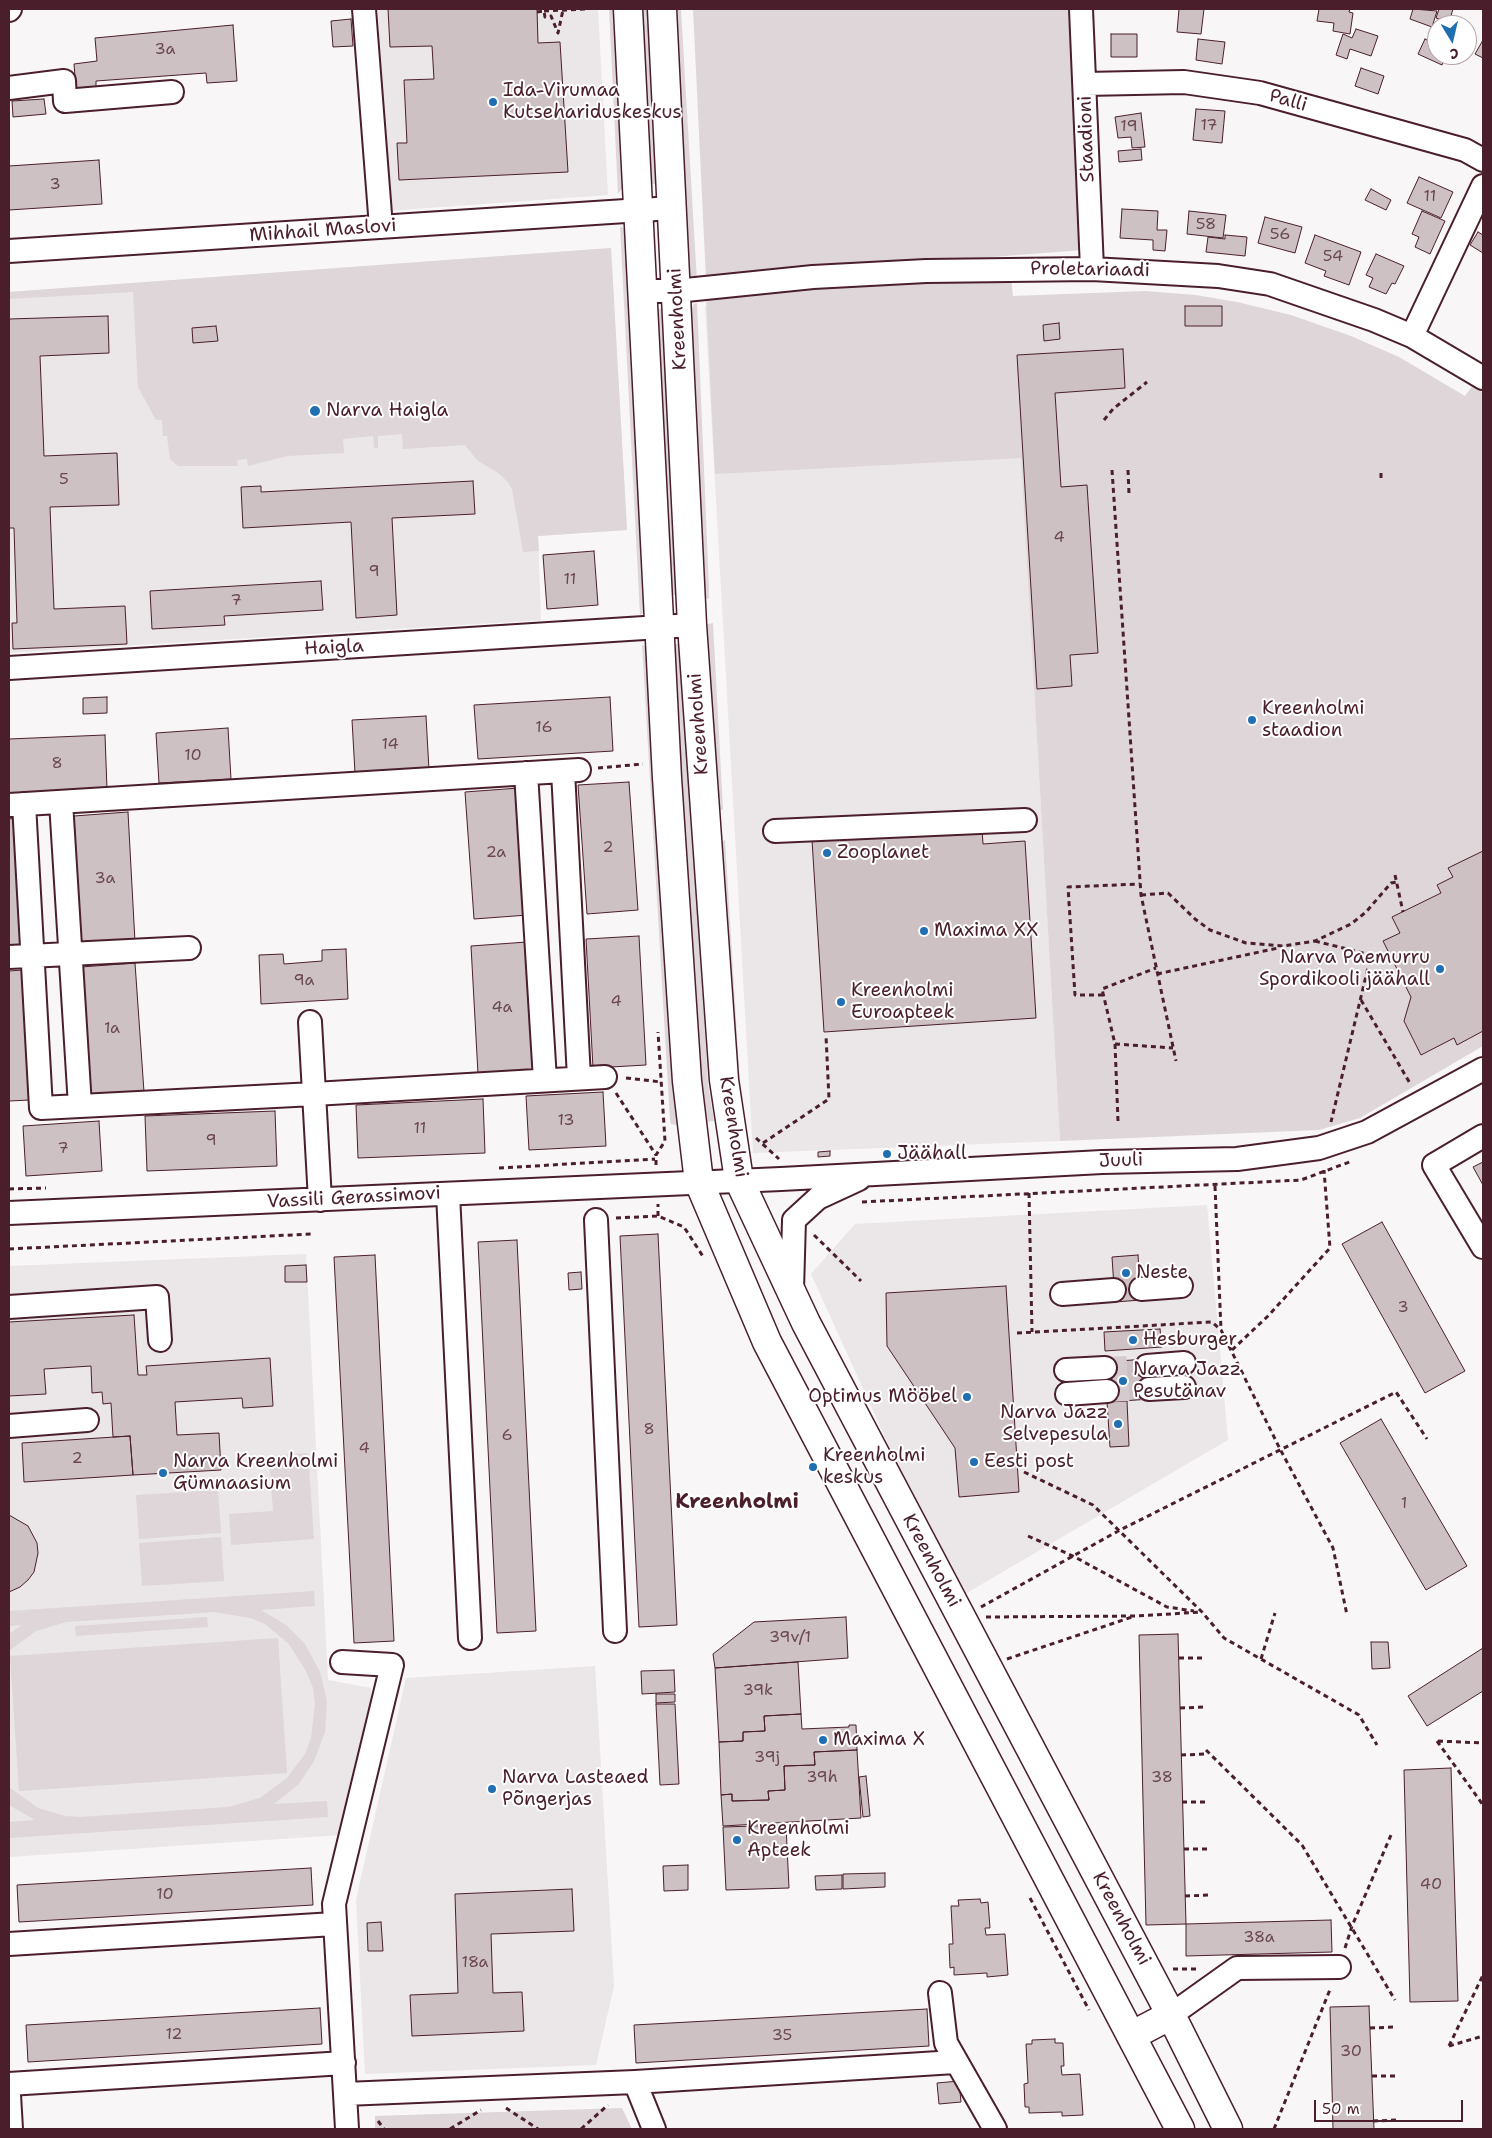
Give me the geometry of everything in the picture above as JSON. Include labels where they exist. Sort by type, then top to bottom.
[{"type":"main road","name":"Kreenholmi","points":[[628,9],[667,778],[687,1081],[699,1182],[767,1342],[1180,2129]]},
{"type":"main road","name":"Kreenholmi","points":[[662,9],[692,626],[724,1080],[739,1180],[792,1293],[948,1591],[971,1617],[1228,2129]]},
{"type":"main road","points":[[909,1612],[948,1591]]},
{"type":"main road","points":[[1131,2036],[1171,2015]]},
{"type":"street","points":[[364,9],[381,227]]},
{"type":"street","name":"Staadioni","points":[[1081,9],[1092,269]]},
{"type":"street","points":[[9,88],[64,81],[66,101],[172,92]]},
{"type":"street","name":"Palli","points":[[1085,84],[1184,82],[1260,93],[1465,150],[1483,160]]},
{"type":"street","points":[[1412,336],[1483,186]]},
{"type":"street","name":"Mihhail Maslovi","points":[[9,252],[672,208]]},
{"type":"street","name":"Proletariaadi","points":[[642,291],[676,291],[813,277],[926,271],[1092,269],[1218,276],[1270,284],[1332,304],[1412,336],[1483,378]]},
{"type":"street","name":"Haigla","points":[[9,668],[692,626]]},
{"type":"street","points":[[579,1078],[571,771],[16,804],[33,956],[41,1108],[314,1094],[579,1078],[605,1076]]},
{"type":"street","points":[[526,773],[545,1080]]},
{"type":"street","points":[[61,802],[80,1106]]},
{"type":"street","points":[[775,831],[1026,820]]},
{"type":"street","points":[[9,957],[189,948]]},
{"type":"street","points":[[310,1022],[320,1200]]},
{"type":"street","name":"Juuli","points":[[739,1180],[1102,1162],[1237,1159],[1319,1148],[1368,1132],[1483,1069]]},
{"type":"street","points":[[1483,1136],[1434,1165],[1483,1247]]},
{"type":"street","points":[[792,1293],[794,1220],[818,1198],[871,1173]]},
{"type":"street","name":"Vassili Gerassimovi","points":[[9,1213],[739,1180]]},
{"type":"street","points":[[448,1194],[470,1638]]},
{"type":"street","points":[[596,1220],[615,1631]]},
{"type":"street","points":[[1141,1289],[1181,1286]]},
{"type":"street","points":[[1062,1294],[1114,1290]]},
{"type":"street","points":[[9,1308],[157,1297],[160,1340]]},
{"type":"street","points":[[1147,1366],[1184,1364]]},
{"type":"street","points":[[1066,1370],[1105,1368]]},
{"type":"street","points":[[1149,1389],[1184,1387]]},
{"type":"street","points":[[1067,1394],[1107,1391]]},
{"type":"street","points":[[9,1426],[87,1420]]},
{"type":"street","points":[[342,1662],[392,1665],[334,1904],[347,2129]]},
{"type":"street","points":[[9,1944],[334,1924]]},
{"type":"street","points":[[1171,2015],[1237,1968],[1339,1967]]},
{"type":"street","points":[[940,1993],[946,2043],[955,2062],[995,2129]]},
{"type":"street","points":[[345,2094],[634,2082],[955,2062]]},
{"type":"street","points":[[9,2084],[344,2063]]},
{"type":"street","points":[[634,2082],[654,2129]]},
{"type":"street","points":[[9,2095],[11,2129]]},
{"type":"path","points":[[537,12],[587,9]]},
{"type":"path","points":[[544,11],[545,17],[551,16],[558,33],[561,10]]},
{"type":"path","points":[[1104,420],[1113,409],[1147,382]]},
{"type":"path","points":[[1381,469],[1381,478]]},
{"type":"path","points":[[1112,470],[1141,895],[1176,1061]]},
{"type":"path","points":[[1128,470],[1129,494]]},
{"type":"path","points":[[1395,875],[1403,912]]},
{"type":"path","points":[[1158,974],[1283,946],[1315,941],[1351,924],[1366,912],[1391,883],[1397,882]]},
{"type":"path","points":[[1103,995],[1075,995],[1068,887],[1140,884]]},
{"type":"path","points":[[1141,895],[1168,893],[1195,920],[1210,930],[1246,943],[1283,946]]},
{"type":"path","points":[[1232,1350],[1268,1316],[1330,1248],[1324,1172],[1317,1136],[1329,1134],[1371,955],[1315,941]]},
{"type":"path","points":[[1118,1121],[1115,1044],[1102,989],[1156,968]]},
{"type":"path","points":[[1360,1000],[1420,1102]]},
{"type":"path","points":[[763,1143],[829,1099],[826,1036]]},
{"type":"path","points":[[1115,1044],[1173,1048]]},
{"type":"path","points":[[605,1076],[661,1082]]},
{"type":"path","points":[[605,1076],[656,1155]]},
{"type":"path","points":[[854,1202],[1214,1186],[1301,1180],[1360,1158]]},
{"type":"path","points":[[1214,1186],[1221,1330]]},
{"type":"path","points":[[1029,1193],[1032,1332]]},
{"type":"path","points":[[9,1249],[311,1234]]},
{"type":"path","points":[[1017,1333],[1212,1322],[1221,1330],[1232,1350],[1280,1449],[1334,1548],[1347,1615]]},
{"type":"path","points":[[971,1617],[1120,1530],[1396,1392],[1427,1439]]},
{"type":"path","points":[[1024,1472],[1093,1505],[1202,1612],[1224,1638],[1359,1715],[1377,1745]]},
{"type":"path","points":[[1028,1536],[1073,1556],[1167,1607],[1202,1612]]},
{"type":"path","points":[[971,1617],[1136,1616],[1202,1612]]},
{"type":"path","points":[[1261,1658],[1275,1613]]},
{"type":"path","points":[[1002,1660],[1136,1616]]},
{"type":"path","points":[[1178,1658],[1203,1658]]},
{"type":"path","points":[[1180,1708],[1204,1707]]},
{"type":"path","points":[[1483,1743],[1437,1741],[1483,1805]]},
{"type":"path","points":[[1181,1755],[1206,1752],[1302,1844],[1395,2000]]},
{"type":"path","points":[[1182,1802],[1207,1802]]},
{"type":"path","points":[[1274,2129],[1339,1967],[1352,1926],[1391,1835]]},
{"type":"path","points":[[1184,1849],[1208,1849]]},
{"type":"path","points":[[1185,1896],[1209,1895]]},
{"type":"path","points":[[1483,1975],[1449,2046],[1483,2036]]},
{"type":"path","points":[[1370,2028],[1396,2027]]},
{"type":"path","points":[[1372,2076],[1397,2076]]},
{"type":"path","points":[[450,2129],[488,2106]]},
{"type":"path","points":[[502,2106],[538,2129]]},
{"type":"path","points":[[1373,2121],[1398,2120]]},
{"type":"path","points":[[378,2121],[384,2129]]},
{"type":"shaded area","name":"Ida-Virumaa Kutsehariduskeskus","points":[[378,9],[598,9],[608,195],[387,211]]},
{"type":"shaded area","points":[[609,9],[618,9],[627,182],[618,194]]},
{"type":"shaded area","points":[[640,9],[651,9],[658,181],[655,184],[651,184],[649,180]]},
{"type":"shaded area","points":[[673,9],[681,9],[697,282],[687,277]]},
{"type":"shaded area","points":[[693,9],[1073,9],[1083,250],[706,279]]},
{"type":"shaded area","points":[[620,226],[625,229],[631,239],[647,611],[640,615]]},
{"type":"shaded area","name":"Narva Haigla","points":[[611,248],[627,530],[538,536],[541,620],[9,653],[9,292]]},
{"type":"shaded area","points":[[611,248],[627,530],[538,536],[539,551],[523,552],[512,489],[508,482],[498,473],[477,460],[465,445],[403,449],[402,434],[378,436],[378,448],[374,448],[373,436],[343,439],[344,453],[287,456],[248,466],[247,459],[237,460],[238,466],[178,466],[170,459],[167,436],[163,436],[162,420],[156,420],[138,387],[133,292],[9,299],[9,292]]},
{"type":"shaded area","points":[[1011,277],[1013,296],[1145,291],[1196,295],[1237,302],[1291,315],[1351,336],[1399,357],[1465,396],[1473,385],[1483,393],[1483,1046],[1360,1118],[1319,1130],[1060,1141],[1021,458],[715,474],[706,297],[776,286]]},
{"type":"shaded area","points":[[1012,296],[1060,1141],[753,1153],[705,306]]},
{"type":"shaded area","points":[[697,303],[709,599],[701,597],[688,317],[694,304]]},
{"type":"shaded area","points":[[666,308],[681,595],[666,595],[654,309]]},
{"type":"shaded area","points":[[713,623],[723,810],[714,808],[704,625]]},
{"type":"shaded area","points":[[642,644],[650,651],[652,660],[677,1125],[671,1124],[670,1120]]},
{"type":"shaded area","points":[[673,644],[682,644],[708,1084],[714,1121],[703,1122],[696,1086]]},
{"type":"shaded area","points":[[725,840],[741,1101],[740,1112],[719,843]]},
{"type":"shaded area","points":[[1207,1205],[1228,1440],[958,1598],[811,1274],[855,1224]]},
{"type":"shaded area","name":"Narva Kreenholmi Gümnaasium","points":[[306,1254],[328,1680],[371,1688],[372,1703],[341,1835],[9,1857],[9,1266]]},
{"type":"shaded area","points":[[308,1453],[314,1539],[231,1545],[229,1514],[273,1511],[269,1456]]},
{"type":"shaded area","points":[[218,1490],[221,1533],[139,1539],[136,1495]]},
{"type":"shaded area","points":[[221,1537],[224,1581],[142,1586],[139,1543]]},
{"type":"shaded area","points":[[314,1591],[315,1606],[261,1610],[286,1625],[305,1644],[320,1672],[327,1701],[325,1732],[314,1761],[298,1785],[274,1804],[327,1801],[328,1817],[9,1838],[9,1822],[35,1820],[9,1805],[9,1787],[38,1808],[65,1816],[80,1817],[228,1807],[260,1798],[287,1778],[305,1754],[311,1738],[315,1704],[313,1688],[306,1671],[289,1644],[265,1624],[250,1618],[215,1612],[66,1622],[36,1631],[9,1651],[9,1634],[22,1625],[9,1626],[9,1611]]},
{"type":"shaded area","points":[[207,1617],[208,1627],[76,1636],[75,1626]]},
{"type":"shaded area","points":[[278,1638],[287,1773],[19,1791],[10,1656]]},
{"type":"shaded area","name":"Narva Lasteaed Põngerjas","points":[[595,1666],[614,1986],[596,2065],[365,2074],[356,1900],[406,1678]]},
{"type":"shaded area","points":[[622,2108],[632,2129],[375,2129],[375,2116]]},
{"type":"building","points":[[388,9],[537,9],[538,43],[560,42],[568,172],[399,180],[397,143],[407,143],[404,80],[434,79],[432,46],[390,47]]},
{"type":"building","points":[[1179,9],[1204,9],[1201,34],[1177,32]]},
{"type":"building","points":[[1319,9],[1350,9],[1349,12],[1353,13],[1350,34],[1333,31],[1334,23],[1317,21]]},
{"type":"building","points":[[1413,9],[1437,11],[1436,15],[1427,15],[1427,25],[1410,19]]},
{"type":"building","points":[[1439,9],[1453,9],[1451,15],[1437,15]]},
{"type":"building","points":[[351,19],[353,46],[333,47],[331,21]]},
{"type":"building","points":[[233,25],[237,81],[207,83],[206,73],[96,81],[96,88],[76,89],[74,64],[97,61],[95,38]]},
{"type":"building","points":[[1356,29],[1378,36],[1371,56],[1350,49],[1347,59],[1336,55],[1343,34],[1352,38]]},
{"type":"building","points":[[1111,34],[1137,34],[1137,57],[1111,57]]},
{"type":"building","points":[[1198,39],[1225,42],[1222,64],[1196,60]]},
{"type":"building","points":[[1425,39],[1427,40],[1427,58],[1418,54]]},
{"type":"building","points":[[1483,40],[1483,58],[1477,55],[1477,50]]},
{"type":"building","points":[[1361,68],[1384,76],[1378,94],[1355,86]]},
{"type":"building","points":[[44,99],[46,114],[13,117],[12,101]]},
{"type":"building","points":[[1196,109],[1225,111],[1222,143],[1193,140]]},
{"type":"building","points":[[1141,113],[1145,147],[1132,148],[1131,137],[1118,138],[1115,117]]},
{"type":"building","points":[[1141,149],[1142,160],[1119,162],[1118,151]]},
{"type":"building","points":[[99,160],[102,204],[9,210],[9,166]]},
{"type":"building","points":[[1419,177],[1453,192],[1441,218],[1407,203]]},
{"type":"building","points":[[1371,189],[1391,200],[1386,210],[1365,200]]},
{"type":"building","points":[[1122,209],[1158,211],[1157,230],[1167,230],[1165,251],[1153,250],[1153,240],[1120,238]]},
{"type":"building","points":[[1189,211],[1226,215],[1223,238],[1187,234]]},
{"type":"building","points":[[1422,211],[1445,221],[1430,254],[1415,247],[1419,237],[1412,234]]},
{"type":"building","points":[[1265,217],[1302,227],[1295,253],[1258,243]]},
{"type":"building","points":[[1478,232],[1483,235],[1483,253],[1470,245]]},
{"type":"building","points":[[1225,235],[1247,237],[1245,256],[1206,252],[1208,237],[1225,239]]},
{"type":"building","points":[[1315,235],[1361,252],[1349,285],[1324,276],[1326,271],[1305,263]]},
{"type":"building","points":[[1376,254],[1404,266],[1395,284],[1392,283],[1386,294],[1369,287],[1373,278],[1366,275]]},
{"type":"building","points":[[1185,306],[1222,306],[1222,326],[1185,326]]},
{"type":"building","points":[[108,316],[109,353],[40,356],[44,456],[117,453],[119,505],[50,507],[54,609],[125,606],[127,644],[13,649],[12,623],[17,623],[14,528],[9,528],[9,319]]},
{"type":"building","points":[[1059,323],[1060,339],[1044,341],[1043,325]]},
{"type":"building","points":[[216,326],[218,341],[193,343],[192,328]]},
{"type":"building","points":[[1123,349],[1125,388],[1055,393],[1061,487],[1087,485],[1098,653],[1070,655],[1072,686],[1037,689],[1017,355]]},
{"type":"building","points":[[473,481],[475,514],[392,518],[397,615],[356,618],[351,522],[243,528],[241,487],[261,486],[261,492]]},
{"type":"building","points":[[594,551],[598,605],[547,609],[543,555]]},
{"type":"building","points":[[321,581],[323,610],[224,616],[225,625],[152,629],[150,591]]},
{"type":"building","points":[[107,697],[107,713],[83,714],[83,698]]},
{"type":"building","points":[[610,697],[613,751],[478,759],[474,705]]},
{"type":"building","points":[[426,716],[429,770],[355,773],[352,720]]},
{"type":"building","points":[[228,728],[231,779],[159,783],[156,733]]},
{"type":"building","points":[[105,735],[107,789],[9,793],[9,739]]},
{"type":"building","points":[[629,782],[638,910],[587,914],[578,785]]},
{"type":"building","points":[[519,788],[528,915],[474,919],[465,792]]},
{"type":"building","points":[[128,812],[135,942],[81,945],[74,816]]},
{"type":"building","points":[[16,818],[23,946],[9,947],[9,819]]},
{"type":"building","name":"Maxima XX","points":[[982,829],[983,844],[1025,841],[1036,1018],[824,1032],[812,840]]},
{"type":"building","name":"Narva Paemurru Spordikooli jäähall","points":[[1483,851],[1483,1031],[1457,1045],[1454,1038],[1421,1055],[1404,1021],[1411,997],[1383,941],[1400,933],[1392,917],[1441,893],[1437,885],[1453,877],[1448,868]]},
{"type":"building","points":[[639,936],[646,1065],[593,1068],[586,939]]},
{"type":"building","points":[[527,942],[534,1071],[478,1074],[471,946]]},
{"type":"building","points":[[346,949],[348,999],[261,1004],[259,955],[283,954],[284,964],[322,961],[322,950]]},
{"type":"building","points":[[135,963],[144,1092],[90,1096],[81,967]]},
{"type":"building","points":[[23,970],[30,1100],[9,1101],[9,971]]},
{"type":"building","points":[[603,1092],[606,1146],[529,1150],[526,1096]]},
{"type":"building","points":[[483,1099],[485,1153],[358,1158],[356,1105]]},
{"type":"building","points":[[275,1111],[277,1166],[147,1171],[145,1116]]},
{"type":"building","points":[[99,1121],[102,1171],[26,1176],[23,1126]]},
{"type":"building","points":[[830,1151],[830,1156],[818,1157],[818,1152]]},
{"type":"building","points":[[1483,1162],[1483,1185],[1473,1167]]},
{"type":"building","points":[[1382,1222],[1465,1371],[1425,1393],[1342,1244]]},
{"type":"building","points":[[658,1234],[677,1625],[639,1627],[620,1236]]},
{"type":"building","points":[[517,1240],[536,1631],[497,1633],[478,1242]]},
{"type":"building","points":[[375,1255],[394,1641],[354,1643],[334,1257]]},
{"type":"building","name":"Neste","points":[[1138,1255],[1141,1300],[1115,1302],[1112,1257]]},
{"type":"building","points":[[306,1265],[307,1282],[285,1282],[285,1266]]},
{"type":"building","points":[[581,1272],[582,1289],[569,1290],[568,1273]]},
{"type":"building","name":"Optimus Mööbel","points":[[1006,1286],[1019,1492],[959,1497],[955,1448],[887,1346],[886,1293]]},
{"type":"building","points":[[134,1315],[138,1375],[147,1375],[146,1366],[270,1358],[273,1406],[243,1408],[242,1398],[175,1402],[177,1435],[219,1433],[221,1470],[133,1475],[130,1436],[113,1437],[111,1403],[103,1404],[102,1392],[92,1393],[91,1366],[44,1369],[46,1394],[9,1396],[9,1322]]},
{"type":"building","name":"Hesburger","points":[[1160,1329],[1162,1347],[1105,1351],[1104,1332]]},
{"type":"building","name":"Narva Jazz Pesutänav","points":[[1147,1359],[1150,1399],[1108,1402],[1098,1386],[1098,1376],[1104,1362]]},
{"type":"building","name":"Narva Jazz Selvepesula","points":[[1127,1401],[1129,1446],[1110,1447],[1107,1402]]},
{"type":"building","points":[[1381,1419],[1467,1566],[1426,1590],[1340,1443]]},
{"type":"building","points":[[130,1436],[133,1475],[24,1482],[22,1443]]},
{"type":"building","points":[[9,1515],[28,1526],[37,1543],[38,1553],[34,1572],[20,1587],[9,1592]]},
{"type":"building","points":[[846,1617],[848,1658],[715,1668],[713,1654],[754,1622]]},
{"type":"building","points":[[1178,1634],[1186,1924],[1146,1925],[1139,1635]]},
{"type":"building","points":[[1371,1642],[1388,1642],[1390,1668],[1372,1669]]},
{"type":"building","points":[[1483,1648],[1483,1691],[1427,1726],[1408,1696]]},
{"type":"building","points":[[798,1662],[801,1714],[764,1716],[765,1731],[743,1732],[743,1741],[719,1742],[715,1668]]},
{"type":"building","points":[[674,1670],[675,1692],[642,1694],[641,1671]]},
{"type":"building","points":[[656,1694],[675,1694],[675,1702],[656,1703]]},
{"type":"building","points":[[656,1704],[675,1704],[679,1784],[660,1785]]},
{"type":"building","points":[[801,1714],[802,1729],[856,1725],[857,1750],[814,1752],[815,1765],[784,1766],[785,1790],[768,1791],[769,1800],[732,1801],[732,1794],[721,1795],[719,1742],[743,1741],[743,1732],[765,1731],[764,1716]]},
{"type":"building","points":[[857,1750],[861,1818],[723,1826],[721,1795],[732,1794],[732,1801],[769,1800],[768,1791],[785,1790],[784,1766],[815,1765],[814,1752]]},
{"type":"building","points":[[1451,1768],[1458,2001],[1410,2002],[1404,1770]]},
{"type":"building","points":[[866,1776],[870,1816],[863,1817],[859,1777]]},
{"type":"building","points":[[786,1825],[789,1888],[726,1890],[723,1827]]},
{"type":"building","points":[[688,1865],[688,1890],[664,1891],[663,1866]]},
{"type":"building","points":[[311,1868],[313,1905],[19,1922],[17,1885]]},
{"type":"building","points":[[885,1873],[885,1887],[843,1889],[843,1874]]},
{"type":"building","points":[[842,1875],[842,1889],[816,1890],[815,1876]]},
{"type":"building","points":[[572,1889],[574,1931],[491,1934],[493,1993],[522,1992],[524,2031],[412,2036],[410,1995],[458,1993],[455,1894]]},
{"type":"building","points":[[980,1899],[981,1903],[988,1902],[990,1928],[985,1928],[986,1935],[1005,1934],[1008,1975],[987,1977],[987,1973],[954,1975],[954,1967],[950,1968],[949,1944],[953,1944],[951,1906],[959,1906],[958,1900]]},
{"type":"building","points":[[1331,1920],[1332,1952],[1186,1956],[1186,1924]]},
{"type":"building","points":[[381,1922],[383,1951],[368,1951],[367,1923]]},
{"type":"building","points":[[1369,2006],[1374,2129],[1333,2129],[1330,2007]]},
{"type":"building","points":[[320,2008],[322,2044],[28,2062],[26,2025]]},
{"type":"building","points":[[927,2009],[929,2046],[636,2063],[634,2025]]},
{"type":"building","points":[[1055,2039],[1055,2043],[1063,2043],[1064,2066],[1061,2066],[1062,2075],[1080,2074],[1083,2115],[1062,2116],[1062,2112],[1029,2113],[1029,2107],[1025,2107],[1024,2084],[1028,2083],[1026,2044],[1032,2044],[1032,2040]]},
{"type":"building","points":[[959,2081],[961,2102],[939,2104],[937,2083]]},
{"type":"tunnel","points":[[1105,1368],[1147,1366]]},
{"type":"tunnel","points":[[1107,1391],[1149,1389]]},
{"type":"place","name":"Ida-Virumaa Kutsehariduskeskus","points":[[493,102]]},
{"type":"place","name":"Narva Haigla","points":[[315,411]]},
{"type":"place","name":"Kreenholmi staadion","points":[[1252,720]]},
{"type":"place","name":"Zooplanet","points":[[827,853]]},
{"type":"place","name":"Maxima XX","points":[[924,931]]},
{"type":"place","name":"Narva Paemurru Spordikooli jäähall","points":[[1440,969]]},
{"type":"place","name":"Kreenholmi Euroapteek","points":[[841,1002]]},
{"type":"place","name":"Jäähall","points":[[887,1154]]},
{"type":"place","name":"Neste","points":[[1126,1273]]},
{"type":"place","name":"Hesburger","points":[[1133,1340]]},
{"type":"place","name":"Narva Jazz Pesutänav","points":[[1123,1381]]},
{"type":"place","name":"Optimus Mööbel","points":[[967,1397]]},
{"type":"place","name":"Narva Jazz Selvepesula","points":[[1118,1424]]},
{"type":"place","name":"Eesti post","points":[[974,1462]]},
{"type":"place","name":"Kreenholmi keskus","points":[[813,1467]]},
{"type":"place","name":"Narva Kreenholmi Gümnaasium","points":[[163,1473]]},
{"type":"place","name":"Maxima X","points":[[823,1740]]},
{"type":"place","name":"Narva Lasteaed Põngerjas","points":[[492,1789]]},
{"type":"place","name":"Kreenholmi Apteek","points":[[737,1840]]},
{"type":"district","name":"Kreenholmi","points":[[737,1503]]}]
